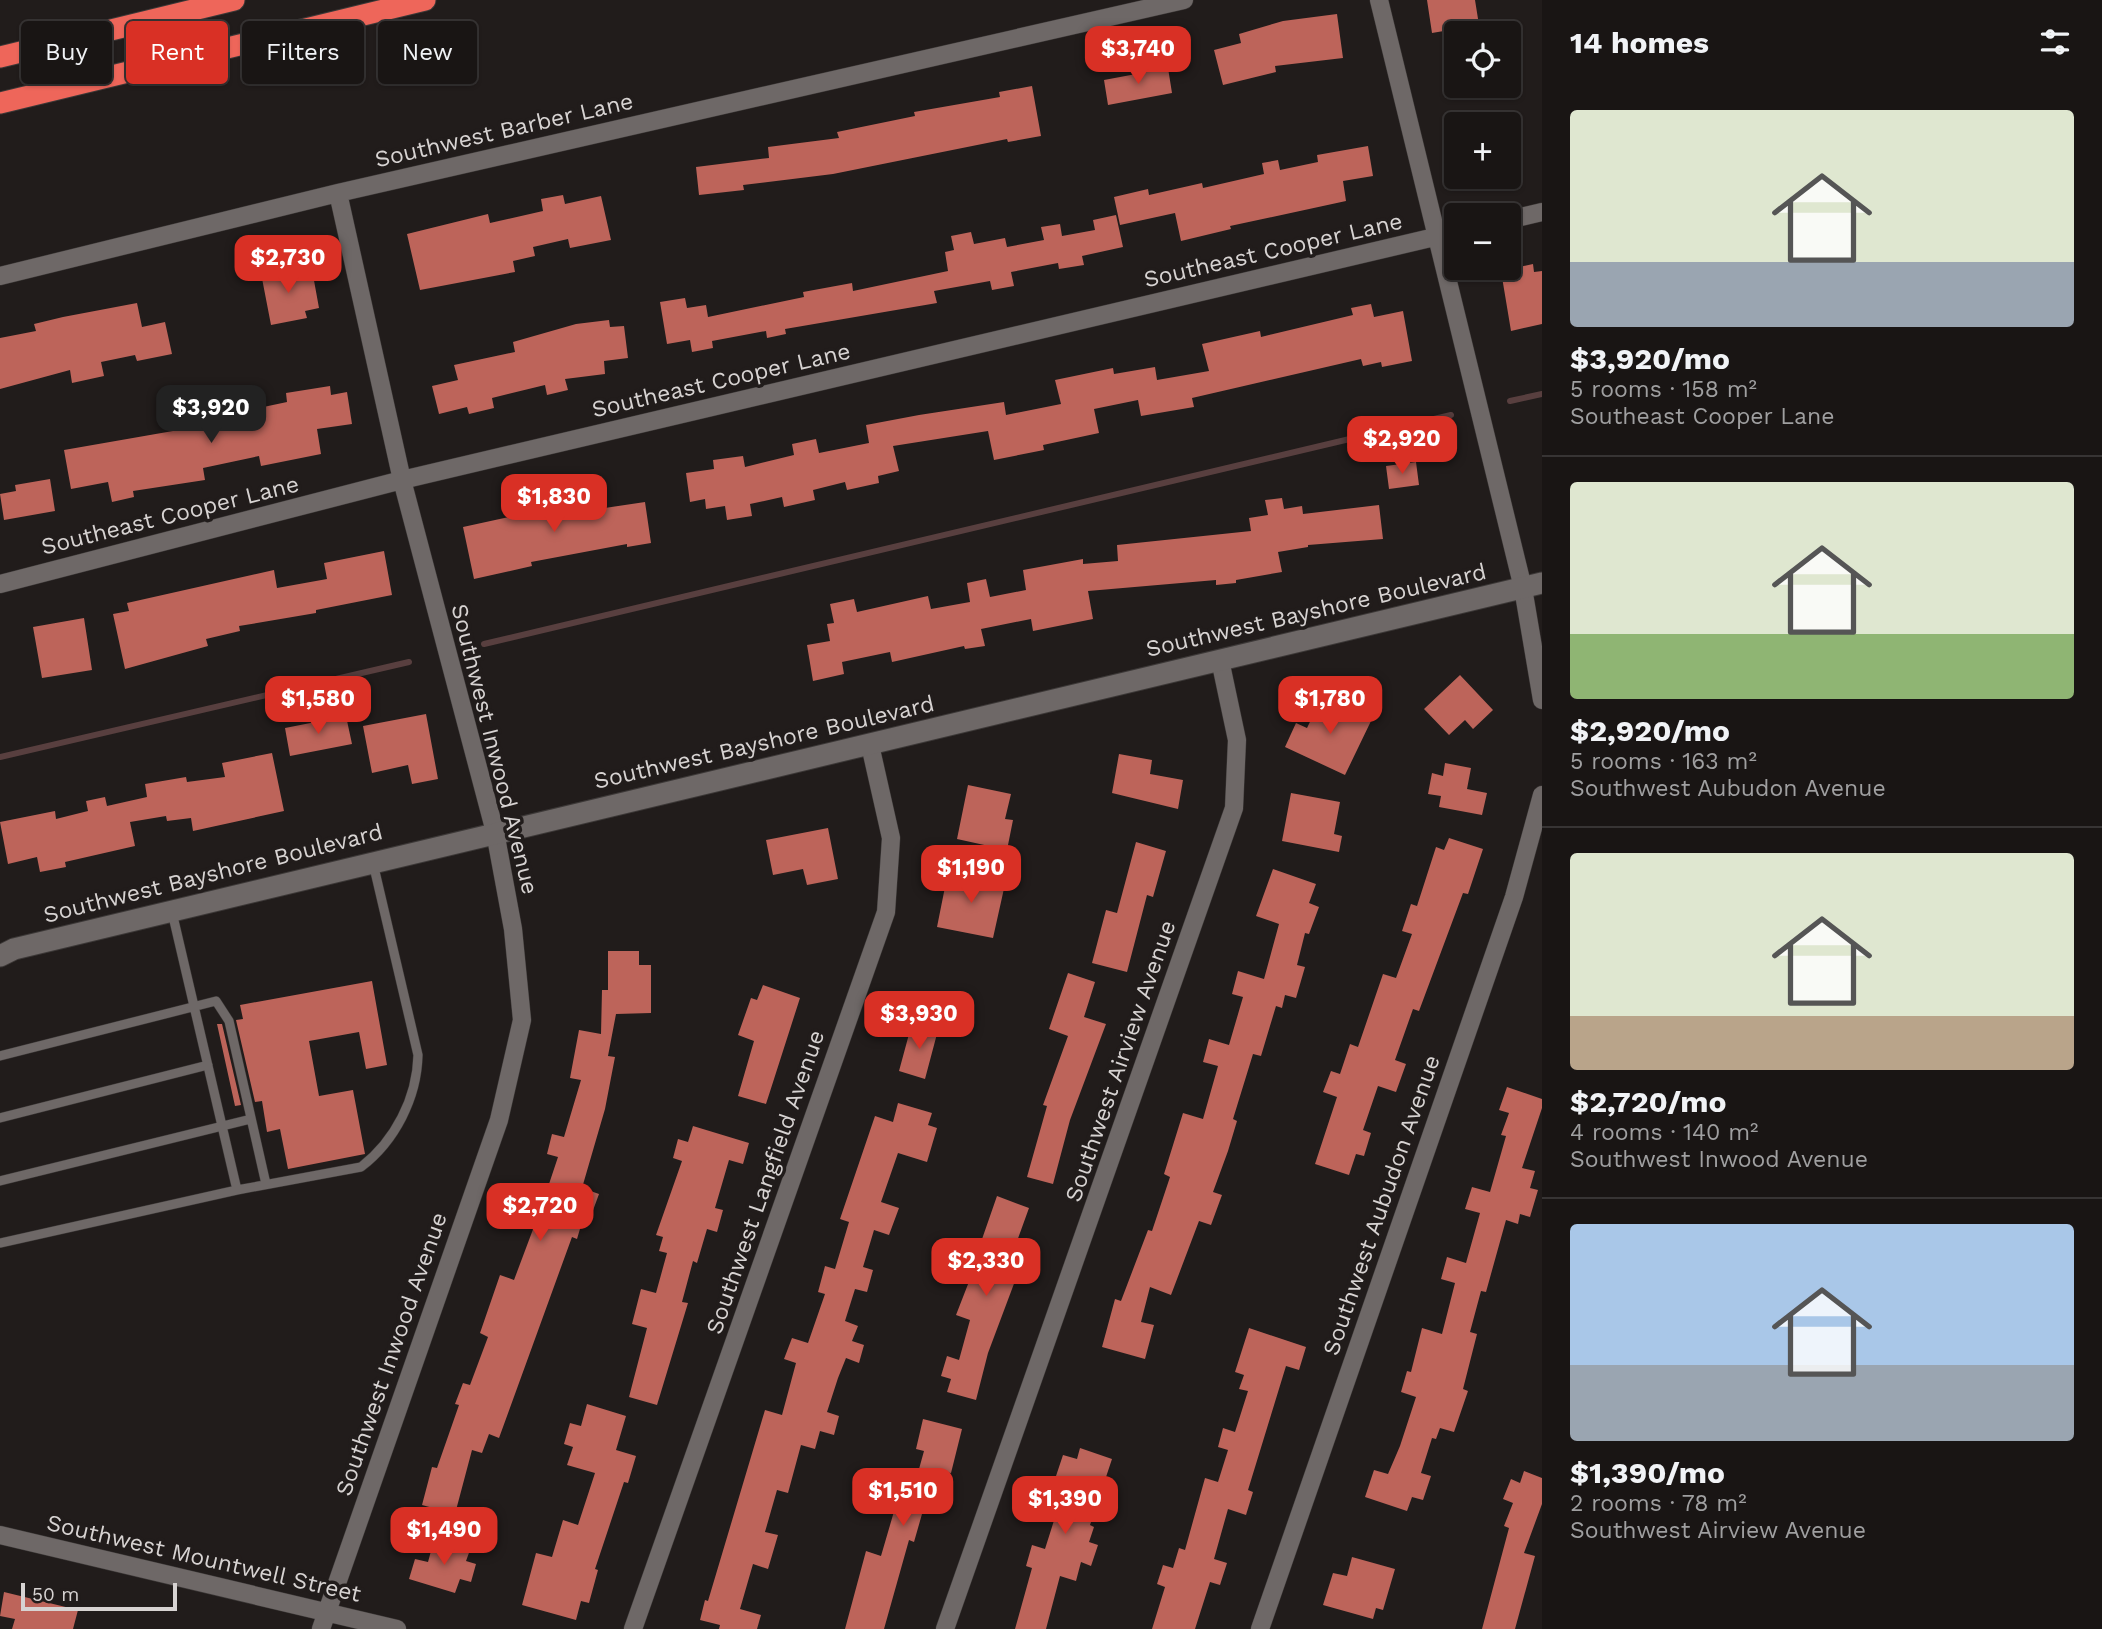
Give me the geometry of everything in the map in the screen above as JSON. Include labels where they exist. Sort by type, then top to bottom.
[{"type":"highway","points":[[0,57],[234,0]]},
{"type":"highway","points":[[0,103],[358,12],[425,0]]},
{"type":"street","name":"Southwest Barber Lane","points":[[0,276],[338,193],[1184,0]]},
{"type":"street","points":[[1379,0],[1436,237],[1532,585],[1542,700]]},
{"type":"street","name":"Southwest Inwood Avenue","points":[[323,1621],[499,1120],[522,1020],[513,929],[495,832],[402,481],[338,193]]},
{"type":"street","points":[[1521,217],[1542,212]]},
{"type":"street","name":"Southeast Cooper Lane","points":[[0,584],[402,481],[1444,235]]},
{"type":"street","name":"Southwest Bayshore Boulevard","points":[[0,956],[14,949],[373,861],[870,745],[1532,585]]},
{"type":"street","name":"Southwest Airview Avenue","points":[[945,1629],[1234,808],[1237,740],[1220,660]]},
{"type":"street","name":"Southwest Langfield Avenue","points":[[633,1629],[886,912],[891,838],[870,745]]},
{"type":"street","name":"Southwest Aubudon Avenue","points":[[1260,1629],[1514,897],[1542,794]]},
{"type":"street","name":"Southwest Mountwell Street","points":[[0,1535],[323,1621],[397,1629]]},
{"type":"lane","points":[[0,1243],[237,1189],[361,1167],[377,1154],[410,1103],[417,1076],[418,1055],[373,861]]},
{"type":"lane","points":[[172,910],[237,1189]]},
{"type":"lane","points":[[0,1056],[216,1001],[229,1021],[266,1184]]},
{"type":"lane","points":[[0,1118],[208,1065]]},
{"type":"lane","points":[[0,1181],[251,1119]]},
{"type":"building","points":[[1427,0],[1475,0],[1478,21],[1444,21],[1444,31],[1432,33]]},
{"type":"building","points":[[1337,14],[1343,58],[1275,66],[1276,72],[1223,85],[1214,50],[1241,43],[1239,34],[1283,21]]},
{"type":"building","points":[[1168,68],[1172,93],[1108,105],[1104,80]]},
{"type":"building","points":[[1032,86],[1041,136],[1008,142],[1007,139],[833,174],[743,185],[744,190],[699,195],[696,167],[769,158],[768,147],[839,138],[837,132],[915,116],[914,112],[1000,97],[999,92]]},
{"type":"building","points":[[1368,146],[1373,176],[1343,181],[1346,201],[1230,226],[1231,229],[1181,241],[1175,213],[1120,225],[1114,197],[1148,189],[1149,195],[1202,183],[1203,188],[1264,174],[1262,163],[1278,160],[1280,170],[1318,162],[1317,155]]},
{"type":"building","points":[[563,195],[565,204],[601,196],[611,240],[570,248],[568,239],[533,247],[535,256],[513,261],[515,272],[420,290],[407,234],[488,214],[490,223],[543,211],[541,199]]},
{"type":"building","points":[[1116,215],[1123,247],[1082,256],[1084,265],[1059,269],[1058,263],[1011,272],[1014,286],[992,290],[990,281],[934,291],[937,303],[785,329],[786,334],[767,338],[766,331],[712,341],[713,348],[692,352],[690,340],[667,344],[660,302],[685,298],[687,308],[706,305],[708,317],[804,297],[803,292],[852,283],[853,291],[948,271],[945,252],[954,250],[951,236],[971,232],[974,244],[1005,238],[1007,247],[1044,240],[1041,227],[1060,224],[1062,236],[1095,230],[1093,220]]},
{"type":"building","points":[[281,264],[284,280],[313,275],[319,308],[305,311],[307,318],[271,325],[260,268]]},
{"type":"building","points":[[1533,264],[1534,272],[1542,271],[1542,324],[1511,331],[1502,280],[1521,280],[1521,267]]},
{"type":"building","points":[[137,303],[142,327],[165,322],[172,354],[137,361],[135,355],[101,362],[104,376],[72,383],[70,370],[0,389],[0,338],[36,331],[34,324]]},
{"type":"building","points":[[1371,304],[1374,317],[1403,311],[1412,361],[1382,367],[1381,362],[1363,366],[1361,359],[1192,398],[1194,407],[1141,416],[1138,400],[1094,409],[1099,433],[1043,445],[1044,450],[994,460],[988,431],[893,446],[899,471],[878,476],[879,483],[847,490],[845,482],[813,490],[815,500],[784,507],[782,497],[750,504],[752,516],[727,520],[725,506],[706,509],[705,499],[690,502],[686,473],[714,469],[713,460],[743,456],[745,467],[794,455],[792,444],[816,439],[819,453],[869,443],[866,425],[1004,402],[1006,415],[1061,404],[1055,380],[1113,368],[1114,374],[1155,367],[1157,380],[1209,371],[1202,344],[1260,331],[1261,337],[1353,315],[1351,308]]},
{"type":"building","points":[[609,320],[610,327],[624,326],[628,358],[604,361],[605,374],[565,379],[568,390],[547,395],[545,385],[492,398],[494,408],[469,414],[467,407],[439,414],[432,386],[458,380],[454,365],[515,352],[513,342],[576,324]]},
{"type":"building","points":[[330,386],[331,395],[347,392],[352,424],[317,429],[321,454],[261,466],[259,456],[203,468],[205,480],[133,491],[134,497],[112,502],[108,482],[71,489],[64,450],[213,424],[212,418],[287,402],[286,393]]},
{"type":"building","points":[[1416,462],[1419,485],[1389,489],[1386,466]]},
{"type":"building","points":[[50,479],[55,511],[4,520],[0,494],[16,491],[15,485]]},
{"type":"building","points":[[596,494],[598,509],[645,502],[651,543],[627,547],[627,544],[531,562],[532,566],[474,579],[463,527],[537,511],[536,505]]},
{"type":"building","points":[[1282,498],[1284,509],[1302,506],[1303,514],[1379,505],[1383,539],[1308,545],[1278,552],[1282,572],[1236,580],[1236,583],[1216,585],[1216,580],[1088,591],[1093,619],[1033,631],[1031,619],[981,629],[985,646],[965,649],[964,646],[892,662],[890,652],[842,662],[844,674],[813,681],[807,645],[830,641],[827,624],[834,623],[830,604],[854,599],[857,612],[928,596],[931,609],[970,602],[967,583],[986,579],[990,597],[1026,590],[1023,570],[1083,559],[1083,564],[1118,561],[1117,545],[1251,531],[1249,518],[1268,515],[1265,500]]},
{"type":"building","points":[[384,551],[392,595],[316,610],[316,613],[239,626],[240,631],[206,639],[208,646],[125,669],[113,614],[129,611],[127,603],[274,570],[277,588],[327,579],[324,563]]},
{"type":"building","points":[[84,618],[92,670],[42,678],[33,627]]},
{"type":"building","points":[[1460,675],[1493,710],[1473,729],[1465,720],[1449,735],[1424,709]]},
{"type":"building","points":[[1322,697],[1371,721],[1345,775],[1285,747],[1296,723],[1307,728]]},
{"type":"building","points":[[426,714],[438,779],[412,784],[408,765],[372,773],[363,726]]},
{"type":"building","points":[[346,716],[352,744],[290,756],[285,728]]},
{"type":"building","points":[[272,753],[284,811],[193,831],[191,818],[167,821],[166,816],[130,822],[135,846],[65,862],[66,867],[40,872],[37,857],[8,864],[0,822],[55,811],[56,819],[88,811],[86,801],[105,797],[107,806],[147,797],[145,784],[186,777],[187,782],[225,777],[222,763]]},
{"type":"building","points":[[1119,754],[1152,760],[1150,774],[1183,780],[1178,809],[1112,793]]},
{"type":"building","points":[[1445,763],[1471,768],[1467,789],[1487,793],[1482,815],[1439,807],[1441,796],[1428,794],[1432,773],[1443,776]]},
{"type":"building","points":[[968,785],[1011,794],[1005,819],[1013,820],[1007,850],[957,839]]},
{"type":"building","points":[[1291,793],[1340,802],[1334,834],[1342,836],[1339,852],[1282,841]]},
{"type":"building","points":[[828,828],[838,879],[807,885],[803,869],[773,875],[766,840]]},
{"type":"building","points":[[1449,838],[1483,849],[1468,894],[1463,893],[1419,1011],[1413,1009],[1395,1060],[1406,1064],[1396,1092],[1378,1086],[1363,1130],[1371,1133],[1364,1156],[1356,1154],[1349,1175],[1315,1164],[1337,1097],[1323,1092],[1331,1071],[1340,1074],[1350,1044],[1358,1047],[1383,974],[1396,978],[1412,934],[1402,931],[1411,904],[1417,906],[1436,847],[1444,850]]},
{"type":"building","points":[[1136,842],[1166,851],[1153,897],[1147,895],[1127,972],[1092,963],[1106,910],[1117,913]]},
{"type":"building","points":[[1273,869],[1316,884],[1309,903],[1319,907],[1309,934],[1305,933],[1297,965],[1305,967],[1296,998],[1285,995],[1282,1008],[1276,1006],[1261,1056],[1253,1054],[1233,1119],[1237,1121],[1213,1192],[1222,1195],[1211,1225],[1199,1221],[1171,1295],[1150,1287],[1141,1322],[1154,1325],[1145,1359],[1102,1347],[1115,1299],[1121,1301],[1148,1230],[1152,1231],[1170,1177],[1164,1174],[1183,1113],[1203,1119],[1218,1066],[1203,1062],[1209,1039],[1229,1045],[1243,997],[1232,994],[1238,971],[1264,979],[1279,924],[1256,916]]},
{"type":"building","points":[[948,872],[1005,884],[993,938],[937,927]]},
{"type":"building","points":[[608,951],[639,951],[639,965],[651,965],[651,1013],[616,1014],[608,1056],[615,1057],[605,1109],[582,1188],[599,1194],[588,1224],[582,1222],[577,1239],[572,1237],[499,1438],[489,1434],[482,1453],[472,1450],[455,1514],[422,1505],[432,1467],[437,1468],[459,1405],[455,1404],[463,1383],[470,1385],[488,1337],[480,1333],[500,1275],[514,1280],[535,1224],[522,1220],[528,1200],[542,1205],[558,1157],[547,1154],[552,1134],[564,1137],[581,1080],[570,1078],[579,1030],[601,1034],[602,990],[608,990]]},
{"type":"building","points":[[1068,973],[1095,982],[1084,1017],[1106,1024],[1070,1120],[1053,1184],[1027,1177],[1047,1106],[1043,1105],[1068,1036],[1049,1029]]},
{"type":"building","points":[[372,981],[387,1065],[366,1069],[359,1032],[309,1041],[319,1096],[353,1090],[365,1154],[288,1169],[280,1129],[267,1132],[262,1101],[255,1102],[236,1020],[243,1019],[240,1005]]},
{"type":"building","points":[[763,985],[800,998],[766,1104],[738,1096],[754,1041],[738,1035],[751,998],[757,1000]]},
{"type":"building","points":[[912,1023],[938,1030],[925,1079],[899,1071]]},
{"type":"building","points":[[217,1024],[222,1024],[241,1105],[235,1106]]},
{"type":"building","points":[[1507,1087],[1542,1099],[1542,1108],[1522,1168],[1535,1171],[1530,1188],[1538,1190],[1530,1217],[1520,1214],[1518,1224],[1506,1220],[1486,1292],[1481,1291],[1470,1332],[1477,1334],[1463,1389],[1468,1391],[1454,1432],[1440,1428],[1436,1439],[1432,1438],[1421,1473],[1431,1476],[1423,1500],[1412,1497],[1407,1511],[1365,1497],[1374,1470],[1388,1474],[1400,1446],[1416,1397],[1401,1392],[1407,1371],[1411,1372],[1422,1328],[1442,1334],[1455,1283],[1441,1279],[1447,1257],[1466,1263],[1480,1213],[1465,1209],[1472,1187],[1490,1192],[1506,1136],[1501,1135],[1509,1113],[1499,1110]]},
{"type":"building","points":[[898,1103],[932,1113],[928,1125],[937,1128],[927,1162],[898,1153],[881,1202],[899,1208],[889,1235],[874,1230],[863,1267],[873,1270],[867,1292],[855,1289],[845,1321],[858,1326],[852,1341],[864,1345],[859,1363],[846,1358],[838,1378],[827,1412],[839,1416],[834,1435],[820,1431],[815,1449],[801,1445],[788,1493],[777,1490],[765,1532],[778,1535],[768,1569],[753,1564],[740,1609],[761,1615],[757,1629],[719,1629],[720,1625],[700,1620],[765,1410],[782,1415],[796,1363],[784,1359],[792,1338],[808,1343],[825,1294],[818,1292],[825,1266],[835,1269],[849,1222],[840,1219],[875,1116],[893,1122]]},
{"type":"building","points":[[693,1126],[749,1143],[743,1164],[729,1160],[715,1208],[723,1210],[717,1232],[707,1229],[697,1263],[693,1261],[682,1302],[688,1303],[657,1405],[629,1397],[647,1328],[632,1324],[641,1289],[656,1293],[667,1253],[659,1251],[663,1237],[656,1235],[682,1161],[673,1158],[678,1139],[688,1142]]},
{"type":"building","points":[[997,1196],[1029,1208],[1004,1277],[1015,1281],[988,1353],[976,1400],[947,1392],[951,1379],[941,1376],[947,1356],[959,1360],[970,1320],[956,1315],[984,1243],[981,1242]]},
{"type":"building","points":[[1249,1328],[1306,1347],[1299,1370],[1286,1366],[1248,1490],[1253,1492],[1246,1515],[1228,1509],[1214,1559],[1227,1563],[1220,1585],[1210,1582],[1195,1629],[1152,1629],[1165,1587],[1157,1584],[1163,1565],[1173,1568],[1179,1548],[1185,1550],[1205,1478],[1218,1482],[1228,1450],[1218,1447],[1223,1428],[1235,1432],[1248,1391],[1239,1389],[1244,1375],[1235,1372]]},
{"type":"building","points":[[587,1404],[626,1416],[616,1450],[636,1456],[628,1483],[624,1482],[595,1569],[598,1570],[589,1603],[581,1601],[576,1620],[522,1605],[536,1553],[552,1557],[563,1520],[578,1525],[595,1473],[567,1465],[573,1447],[564,1444],[570,1423],[581,1426]]},
{"type":"building","points":[[923,1419],[962,1429],[951,1473],[945,1472],[935,1510],[924,1507],[914,1542],[909,1540],[884,1629],[845,1629],[866,1551],[881,1556],[902,1484],[914,1487],[924,1451],[916,1449]]},
{"type":"building","points":[[1080,1448],[1112,1459],[1090,1525],[1094,1527],[1089,1542],[1098,1545],[1091,1566],[1081,1562],[1076,1581],[1060,1576],[1046,1629],[1015,1629],[1032,1568],[1026,1566],[1032,1545],[1045,1549],[1063,1492],[1052,1488],[1063,1455],[1077,1459]]},
{"type":"building","points":[[1524,1471],[1542,1478],[1542,1504],[1524,1553],[1535,1556],[1515,1629],[1482,1629],[1509,1528],[1504,1526],[1513,1503],[1503,1499],[1511,1479],[1520,1483]]},
{"type":"building","points":[[434,1540],[470,1550],[466,1561],[476,1564],[471,1582],[460,1579],[455,1593],[409,1579],[415,1559],[428,1562]]},
{"type":"building","points":[[1352,1557],[1395,1569],[1383,1610],[1376,1608],[1373,1619],[1323,1605],[1333,1573],[1347,1576]]},
{"type":"building","points":[[4,1592],[78,1610],[73,1629],[12,1629],[15,1619],[0,1616]]},
{"type":"waterway","points":[[1510,401],[1542,394]]},
{"type":"waterway","points":[[484,644],[1451,415]]},
{"type":"waterway","points":[[0,757],[409,662]]}]
